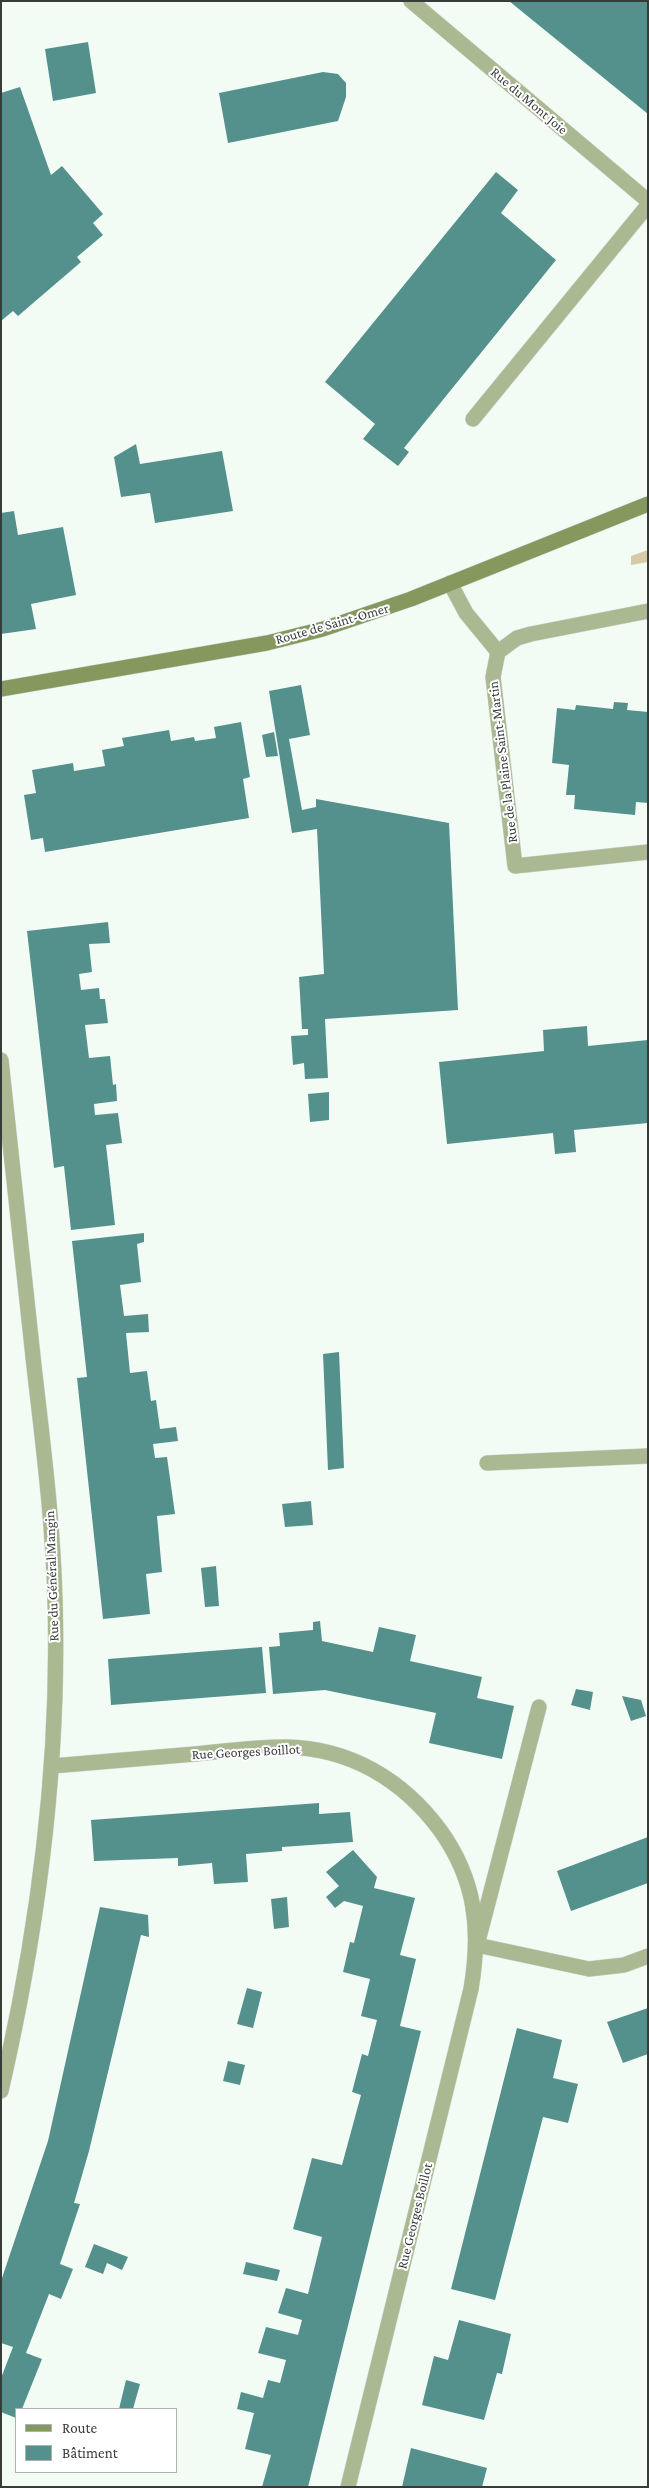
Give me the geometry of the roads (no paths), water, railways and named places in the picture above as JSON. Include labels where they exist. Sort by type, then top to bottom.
[{"type":"main road","name":"Route de Saint-Omer","points":[[1,689],[266,643],[323,628],[384,609],[648,504]]},
{"type":"street","name":"Rue du Mont Joie","points":[[410,1],[648,201]]},
{"type":"street","points":[[473,419],[648,206]]},
{"type":"street","points":[[450,583],[466,612],[498,652],[516,638],[648,611]]},
{"type":"street","name":"Rue de la Plaine Saint-Martin","points":[[498,652],[492,677],[515,866],[648,852]]},
{"type":"street","name":"Rue du Général Mangin","points":[[1,1060],[51,1522],[55,1600],[52,1766],[36,1913],[1,2091]]},
{"type":"street","points":[[487,1463],[648,1456]]},
{"type":"street","name":"Rue Georges Boillot","points":[[348,2487],[470,1989],[477,1945],[539,1707]]},
{"type":"street","name":"Rue Georges Boillot","points":[[52,1766],[286,1747],[323,1752],[354,1761],[381,1774],[404,1790],[420,1805],[446,1839],[456,1856],[469,1888],[477,1945]]},
{"type":"street","points":[[477,1945],[589,1969],[624,1965],[648,1956]]}]
